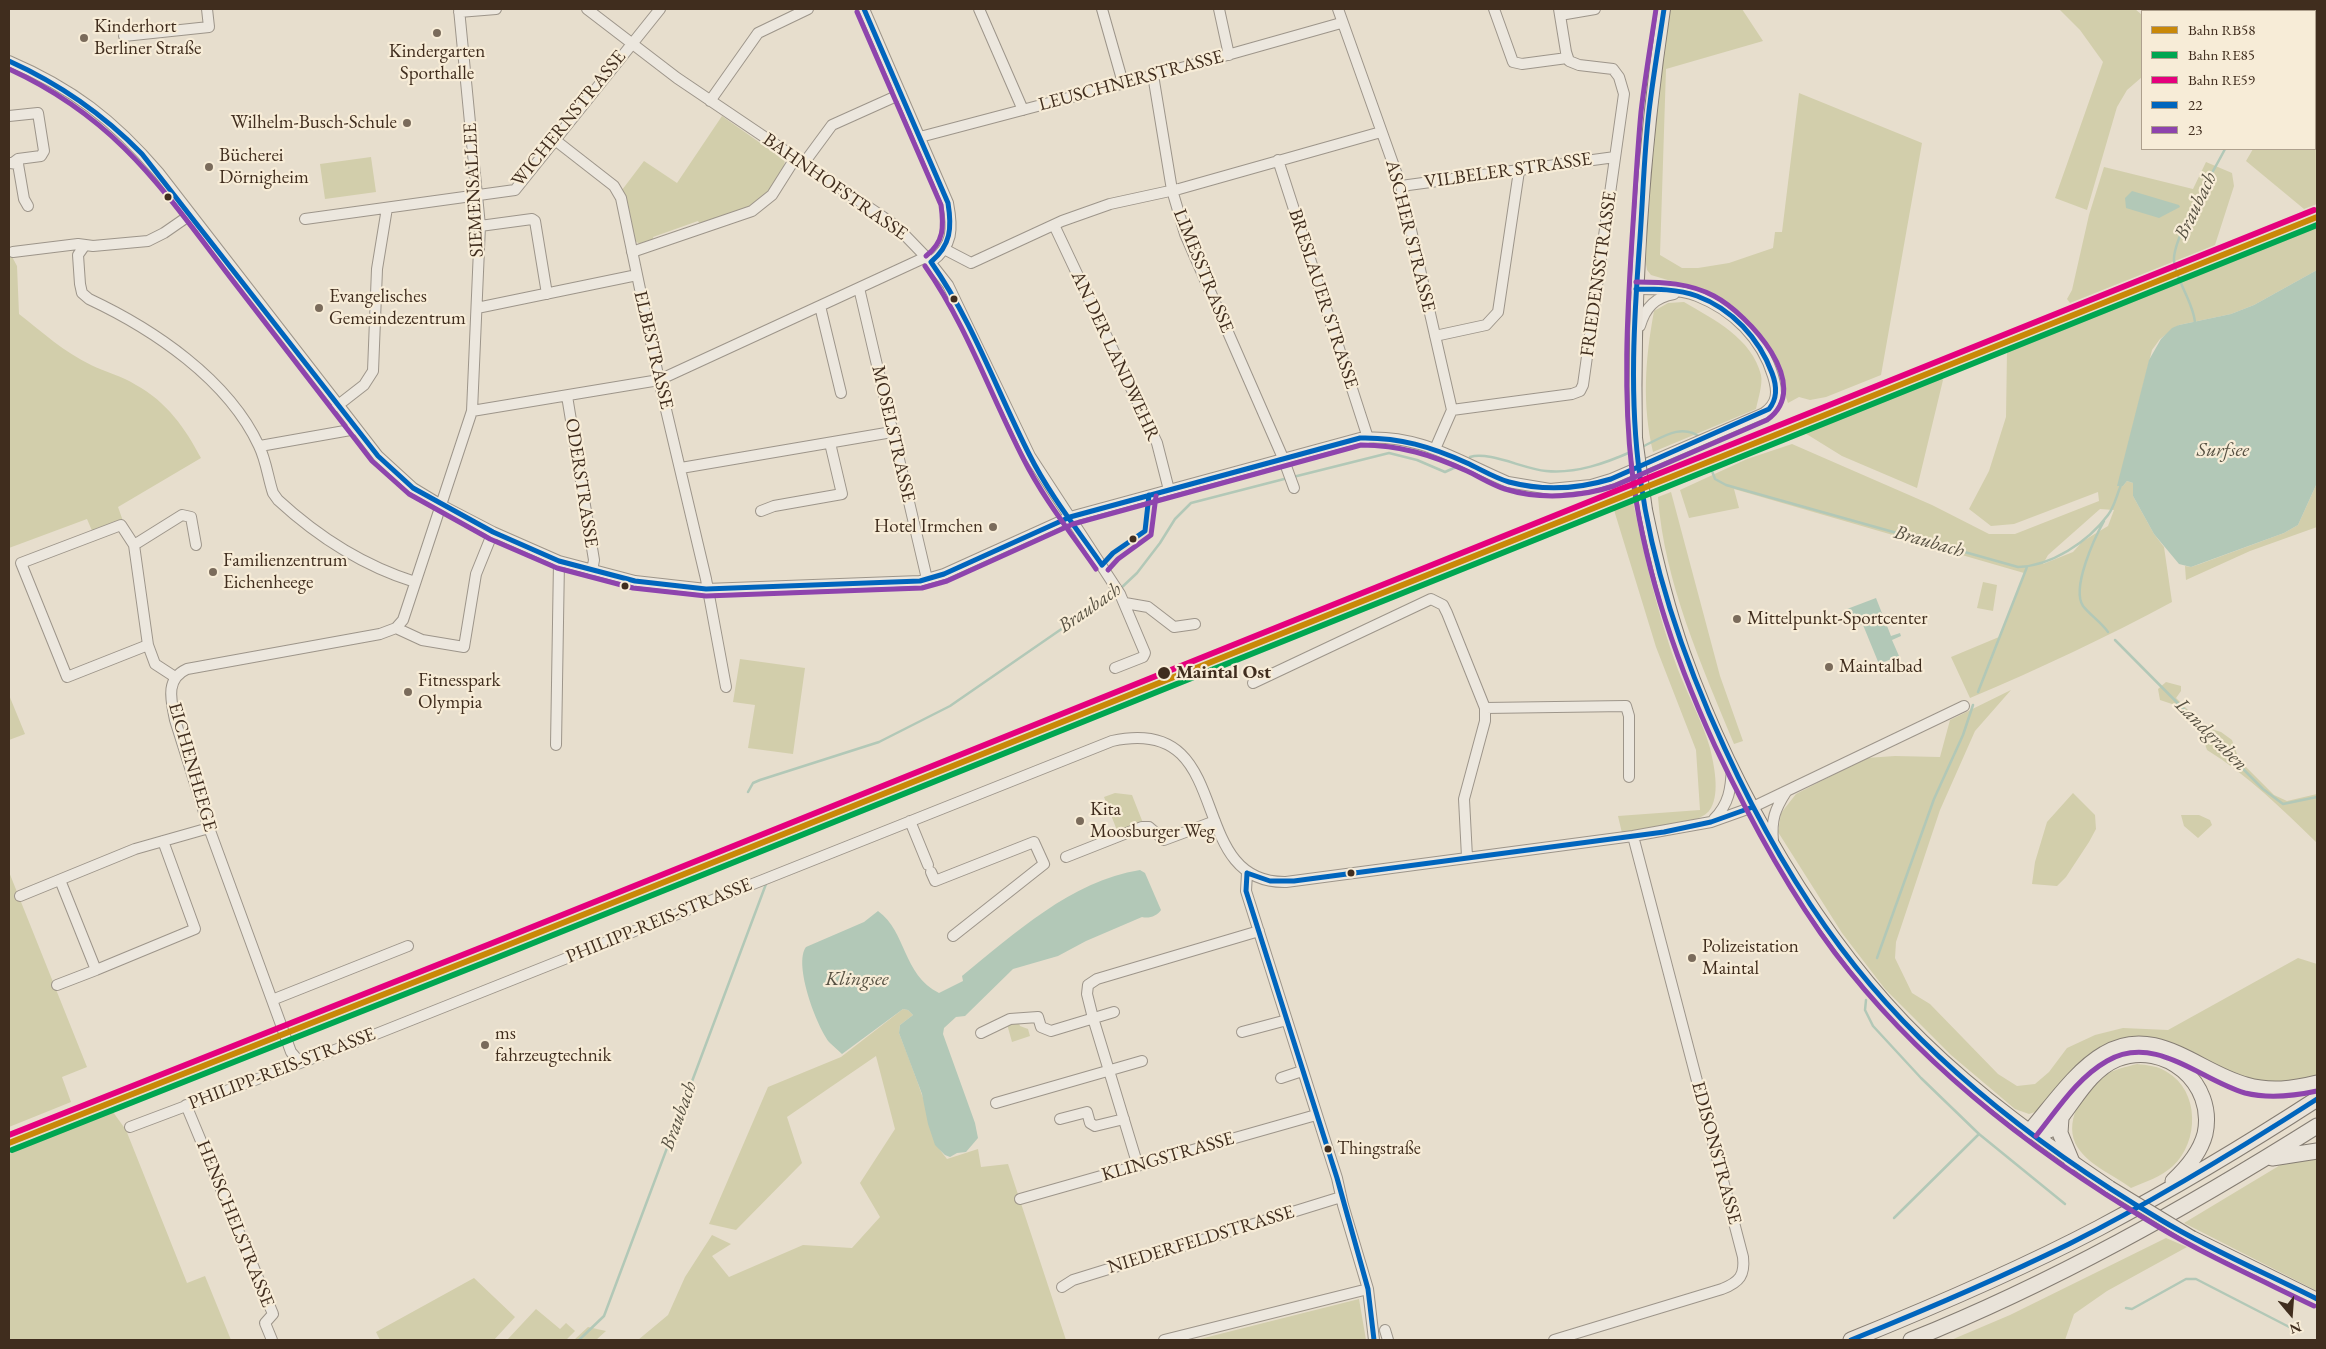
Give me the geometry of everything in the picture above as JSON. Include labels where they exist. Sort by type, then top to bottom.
[{"type":"highway","points":[[2030,1131],[2094,1060],[2114,1049],[2135,1044],[2168,1048],[2223,1077],[2255,1087],[2294,1088],[2317,1083]]},
{"type":"highway","points":[[2030,1131],[2048,1130],[2061,1118],[2094,1075],[2109,1063],[2138,1054],[2160,1057],[2175,1063],[2189,1074],[2198,1086],[2204,1103],[2205,1134],[2194,1158],[2186,1168],[2152,1199]]},
{"type":"highway","points":[[1851,1340],[1978,1287],[2152,1199],[2217,1162],[2317,1099]]},
{"type":"highway","points":[[2061,1118],[2060,1133],[2072,1162]]},
{"type":"highway","points":[[1911,1340],[2079,1263],[2148,1227],[2264,1160],[2317,1126]]},
{"type":"highway","points":[[2264,1160],[2317,1151]]},
{"type":"main road","points":[[1664,9],[1649,110],[1636,289],[1636,438],[1646,510],[1678,634],[1701,696],[1753,807],[1812,905],[1842,949],[1897,1013],[1941,1058],[2030,1131],[2072,1162],[2192,1237],[2312,1296],[2317,1309]]},
{"type":"street","points":[[124,36],[208,27],[207,9]]},
{"type":"street","points":[[459,11],[496,9]]},
{"type":"street","name":"BAHNHOFSTRASSE","points":[[587,9],[631,44],[710,101],[897,227],[929,260],[955,298],[1030,456],[1122,598],[1145,653],[1143,657],[1115,668]]},
{"type":"street","name":"WICHERNSTRASSE","points":[[305,219],[515,190],[660,9]]},
{"type":"street","points":[[710,101],[758,33],[808,9]]},
{"type":"street","points":[[472,411],[659,380],[859,288],[929,260],[946,250],[950,233],[948,203],[864,9]]},
{"type":"street","points":[[979,9],[1023,110]]},
{"type":"street","points":[[1102,9],[1123,83]]},
{"type":"street","points":[[1219,9],[1229,55]]},
{"type":"street","name":"ASCHER STRASSE","points":[[1338,9],[1341,22],[1401,186],[1452,410]]},
{"type":"street","points":[[1494,9],[1513,62],[1522,64],[1567,58],[1560,12],[1595,9]]},
{"type":"street","name":"SIEMENSALLEE","points":[[396,628],[403,620],[472,411],[480,226],[459,11]]},
{"type":"street","name":"LEUSCHNERSTRASSE","points":[[920,137],[1229,55],[1341,22]]},
{"type":"street","name":"FRIEDENSSTRASSE","points":[[1452,410],[1572,394],[1580,390],[1624,102],[1619,77],[1613,68],[1576,65],[1567,58]]},
{"type":"street","points":[[9,60],[56,84],[116,126],[159,173],[356,430],[395,473],[413,488],[493,532],[559,561],[592,571],[635,580],[706,589],[927,580],[1070,517],[1283,458],[1344,442],[1368,438],[1400,439],[1435,449],[1508,482],[1532,488],[1565,489],[1611,479],[1770,409],[1777,397],[1776,384],[1766,355],[1757,341],[1726,312],[1697,296],[1682,292],[1636,289]]},
{"type":"street","name":"LIMESSTRASSE","points":[[1153,75],[1172,190],[1185,234],[1283,458],[1294,488]]},
{"type":"street","points":[[632,252],[752,211],[772,195],[800,160],[835,123],[902,94]]},
{"type":"street","points":[[9,116],[38,113],[44,151],[41,156],[18,159],[11,163]]},
{"type":"street","points":[[946,250],[971,263],[1054,225],[1110,204],[1172,190],[1381,132]]},
{"type":"street","name":"ELBESTRASSE","points":[[555,140],[617,190],[659,380],[681,468],[726,687]]},
{"type":"street","name":"VILBELER STRASSE","points":[[1401,186],[1616,157]]},
{"type":"street","name":"BRESLAUER STRASSE","points":[[1278,160],[1368,438]]},
{"type":"street","points":[[11,163],[19,166],[24,199],[28,206]]},
{"type":"street","points":[[1435,336],[1486,325],[1498,312],[1519,170]]},
{"type":"street","points":[[337,406],[364,385],[373,370],[377,269],[387,208]]},
{"type":"street","points":[[13,252],[148,241],[164,234],[190,215]]},
{"type":"street","points":[[480,226],[532,219],[535,221],[547,294]]},
{"type":"street","name":"AN DER LANDWEHR","points":[[1054,225],[1157,443],[1169,490]]},
{"type":"street","points":[[85,245],[78,255],[82,293],[153,333],[182,354],[227,399],[260,446],[273,493],[290,511],[324,538],[380,570],[415,582]]},
{"type":"street","points":[[476,308],[637,275]]},
{"type":"street","name":"MOSELSTRASSE","points":[[859,288],[927,580]]},
{"type":"street","points":[[1635,340],[1643,314],[1649,307],[1664,295],[1682,292]]},
{"type":"street","points":[[820,306],[841,393]]},
{"type":"street","name":"ODERSTRASSE","points":[[567,396],[594,560],[592,571]]},
{"type":"street","points":[[1435,449],[1452,410]]},
{"type":"street","points":[[260,446],[356,430]]},
{"type":"street","points":[[681,468],[892,432]]},
{"type":"street","points":[[761,511],[774,506],[842,494],[830,443]]},
{"type":"street","points":[[134,544],[182,515],[191,517],[196,545]]},
{"type":"street","points":[[148,645],[66,677],[21,563],[121,525],[134,544],[148,645],[155,664],[175,677]]},
{"type":"street","points":[[396,628],[422,640],[464,647],[476,574],[493,532]]},
{"type":"street","points":[[556,745],[559,561]]},
{"type":"street","points":[[1122,598],[1148,607],[1174,627],[1196,624]]},
{"type":"street","points":[[1253,683],[1431,599],[1440,603],[1447,613],[1485,708],[1485,722],[1464,799],[1467,857]]},
{"type":"street","name":"EICHENHEEGE","points":[[307,1061],[297,1059],[291,1052],[209,828],[171,702],[171,686],[175,677],[184,670],[194,667],[380,634],[396,628]]},
{"type":"street","points":[[1485,708],[1626,706],[1629,716],[1630,777]]},
{"type":"street","points":[[1066,857],[1142,826],[1149,828],[1164,840],[1215,821],[1227,847],[1247,873],[1260,878],[1286,882],[1633,836],[1711,822],[1753,807],[1964,706]]},
{"type":"street","name":"PHILIPP-REIS-STRASSE","points":[[130,1127],[307,1061],[1118,739],[1141,736],[1157,739],[1178,750],[1186,758],[1198,778],[1215,821]]},
{"type":"street","points":[[1711,822],[1722,811],[1729,798],[1732,765]]},
{"type":"street","points":[[1773,842],[1772,823],[1774,814],[1786,791]]},
{"type":"street","points":[[910,820],[935,881],[1034,842],[1044,864],[953,936]]},
{"type":"street","points":[[20,896],[135,849],[209,828]]},
{"type":"street","name":"EDISONSTRASSE","points":[[1554,1340],[1722,1289],[1738,1282],[1744,1270],[1743,1257],[1633,836]]},
{"type":"street","points":[[57,986],[195,929],[163,840]]},
{"type":"street","points":[[1247,873],[1246,891],[1302,1072],[1340,1186],[1341,1197],[1368,1289],[1374,1340]]},
{"type":"street","points":[[1249,899],[1260,878]]},
{"type":"street","points":[[60,880],[96,970]]},
{"type":"street","points":[[1138,1166],[1093,1018],[1087,988],[1092,981],[1259,931]]},
{"type":"street","points":[[272,1000],[408,946]]},
{"type":"street","points":[[981,1033],[1010,1019],[1038,1017],[1041,1027],[1050,1031],[1114,1012]]},
{"type":"street","points":[[1242,1032],[1287,1020]]},
{"type":"street","points":[[996,1103],[1142,1061]]},
{"type":"street","points":[[1281,1078],[1302,1072]]},
{"type":"street","name":"HENSCHELSTRASSE","points":[[186,1106],[273,1314],[265,1323],[272,1340]]},
{"type":"street","points":[[1060,1119],[1087,1112],[1090,1123],[1094,1126],[1124,1119]]},
{"type":"street","name":"KLINGSTRASSE","points":[[1020,1199],[1316,1115]]},
{"type":"street","name":"NIEDERFELDSTRASSE","points":[[1062,1287],[1073,1280],[1341,1197]]},
{"type":"street","points":[[1164,1340],[1368,1289]]},
{"type":"shaded area","points":[[1668,9],[1742,9],[1763,41],[1666,69],[1660,255],[1682,268],[1698,268],[1729,263],[1773,248],[1775,232],[1782,232],[1799,93],[1922,143],[1881,375],[1826,397],[1810,400],[1799,397],[1788,403],[1771,354],[1759,334],[1731,309],[1701,290],[1651,275],[1647,270],[1645,259],[1649,173]]},
{"type":"shaded area","points":[[2059,9],[2135,9],[2141,14],[2141,78],[2127,90],[2117,107],[2087,210],[2055,198],[2103,62],[2080,30]]},
{"type":"shaded area","points":[[2317,41],[2317,204],[2304,209],[2246,161],[2252,150],[2316,150]]},
{"type":"shaded area","points":[[722,116],[773,152],[784,156],[784,168],[778,178],[762,197],[744,209],[701,226],[698,221],[653,237],[654,242],[640,244],[633,240],[622,190],[644,161],[677,183]]},
{"type":"shaded area","points":[[371,157],[376,192],[325,199],[320,164]]},
{"type":"shaded area","points":[[2206,162],[2232,173],[2234,186],[2215,245],[2070,303],[2067,299],[2072,290],[2089,215],[2104,167],[2193,189]]},
{"type":"shaded area","points":[[2317,226],[2317,270],[2254,305],[2231,314],[2179,325],[2160,339],[2152,350],[2118,486],[2123,486],[2127,481],[2133,483],[2133,496],[2154,534],[2164,547],[2172,602],[2123,628],[2047,664],[1970,698],[1951,657],[1999,637],[2024,573],[1734,489],[1739,508],[1689,518],[1680,490],[1747,459],[1792,444],[1932,505],[1989,534],[2015,534],[2099,501],[2098,492],[2014,524],[1991,526],[1969,509],[1989,471],[2006,417],[2007,351]],"holes":[[[2100,509],[2114,510],[2108,526],[2083,541],[2073,552],[2043,564],[2048,555]]]},
{"type":"shaded area","points":[[9,251],[17,266],[19,314],[72,354],[91,365],[131,382],[157,399],[182,426],[201,458],[118,507],[123,521],[93,533],[87,519],[9,548]]},
{"type":"shaded area","points":[[1684,302],[1730,331],[1749,350],[1761,375],[1760,392],[1756,409],[1653,452],[1647,417],[1646,382],[1654,311],[1668,303]]},
{"type":"shaded area","points":[[1940,376],[1943,380],[1917,488],[1842,456],[1800,430],[1856,408],[1856,411]]},
{"type":"shaded area","points":[[2317,483],[2317,527],[2250,551],[2186,580],[2185,566],[2191,567],[2200,564],[2284,533],[2298,525]]},
{"type":"shaded area","points":[[1671,492],[1720,676],[1743,741],[1734,744],[1697,654],[1676,592],[1668,560],[1658,497]]},
{"type":"shaded area","points":[[1633,502],[1657,606],[1677,667],[1707,738],[1716,786],[1714,802],[1711,808],[1696,820],[1657,829],[1622,833],[1618,816],[1700,810],[1696,750],[1656,647],[1614,510]]},
{"type":"shaded area","points":[[1983,582],[1997,585],[1993,611],[1977,608]]},
{"type":"shaded area","points":[[740,659],[805,668],[793,754],[748,748],[755,705],[733,702]]},
{"type":"shaded area","points":[[2166,682],[2181,686],[2181,691],[2176,698],[2205,727],[2221,732],[2232,740],[2239,760],[2274,795],[2287,801],[2317,794],[2317,843],[2237,770],[2207,750],[2201,732],[2175,705],[2160,700],[2158,689]]},
{"type":"shaded area","points":[[2011,690],[1975,731],[1940,810],[1896,942],[1895,958],[1912,993],[1930,1004],[1998,1074],[2017,1086],[2035,1084],[2049,1072],[2067,1048],[2095,1035],[2123,1028],[2168,1030],[2298,958],[2317,964],[2317,1075],[2271,1085],[2230,1075],[2161,1039],[2128,1037],[2097,1049],[2062,1082],[2038,1111],[2029,1114],[2015,1109],[1951,1055],[1885,989],[1842,933],[1778,832],[1781,813],[1796,794],[1866,758],[1895,756],[1940,757],[1950,720]]},
{"type":"shaded area","points":[[9,695],[25,734],[9,740]]},
{"type":"shaded area","points":[[1115,793],[1132,795],[1143,823],[1118,833],[1104,797]]},
{"type":"shaded area","points":[[2073,793],[2095,815],[2096,829],[2066,877],[2057,886],[2032,884],[2035,862],[2047,822]]},
{"type":"shaded area","points":[[2181,815],[2199,815],[2210,820],[2212,825],[2198,838],[2184,826]]},
{"type":"shaded area","points":[[9,872],[87,1067],[62,1077],[71,1102],[9,1127]]},
{"type":"shaded area","points":[[903,1009],[908,1010],[913,1015],[900,1025],[899,1033],[925,1104],[936,1142],[947,1159],[978,1149],[981,1167],[1008,1164],[1066,1340],[638,1340],[668,1315],[685,1277],[712,1235],[731,1244],[712,1256],[729,1277],[803,1245],[852,1248],[880,1217],[860,1183],[895,1129],[876,1056],[787,1117],[802,1163],[736,1230],[709,1224],[768,1087],[841,1057]]},
{"type":"shaded area","points":[[1018,1021],[1020,1026],[1028,1029],[1030,1036],[1012,1042],[1007,1024]]},
{"type":"shaded area","points":[[2137,1064],[2160,1068],[2178,1081],[2186,1091],[2192,1117],[2188,1144],[2182,1156],[2168,1170],[2131,1188],[2095,1165],[2083,1154],[2074,1139],[2072,1129],[2073,1118],[2077,1108],[2088,1090],[2096,1082],[2120,1068]]},
{"type":"shaded area","points":[[113,1112],[126,1130],[187,1283],[205,1276],[231,1340],[9,1340],[9,1154]]},
{"type":"shaded area","points":[[2317,1157],[2317,1291],[2184,1223],[2282,1164]]},
{"type":"shaded area","points":[[2166,1238],[2187,1247],[2107,1291],[2074,1314],[2065,1340],[1951,1340],[2010,1315]]},
{"type":"shaded area","points":[[474,1278],[515,1317],[494,1340],[380,1340],[376,1332]]},
{"type":"shaded area","points":[[1359,1299],[1366,1340],[1196,1340]]},
{"type":"shaded area","points":[[536,1309],[560,1329],[566,1323],[575,1331],[566,1340],[507,1340]]},
{"type":"shaded area","points":[[588,1327],[606,1331],[596,1340],[574,1340]]},
{"type":"water","points":[[2132,191],[2179,205],[2180,207],[2159,218],[2126,208],[2125,198]]},
{"type":"water","name":"Surfsee","points":[[2317,270],[2317,483],[2298,525],[2284,533],[2191,567],[2179,564],[2154,534],[2133,496],[2133,483],[2127,481],[2123,486],[2117,486],[2149,360],[2161,339],[2172,328],[2231,314],[2254,305]]},
{"type":"water","points":[[1876,598],[1891,636],[1900,633],[1901,636],[1892,640],[1899,656],[1879,664],[1863,625],[1845,623],[1847,609]]},
{"type":"water","name":"Klingsee","points":[[1140,870],[1145,873],[1161,910],[1157,914],[1145,918],[1142,917],[1086,941],[1058,956],[1013,969],[965,1016],[956,1017],[944,1028],[943,1034],[975,1123],[978,1138],[966,1152],[957,1153],[950,1157],[945,1155],[935,1145],[928,1124],[922,1094],[899,1033],[900,1025],[913,1015],[908,1010],[903,1009],[842,1054],[830,1043],[813,1011],[802,967],[806,947],[864,922],[878,911],[895,930],[918,975],[927,985],[939,993],[963,981],[962,976],[1002,943],[1067,897],[1090,885]]},
{"type":"waterway","name":"Braubach","points":[[2195,323],[2192,308],[2175,269],[2175,251],[2179,237],[2194,205],[2224,150]]},
{"type":"waterway","name":"Braubach","points":[[1642,447],[1679,431],[1694,433],[1701,438]]},
{"type":"waterway","name":"Braubach","points":[[1470,457],[1487,456],[1537,470],[1568,471],[1591,467],[1633,451]]},
{"type":"waterway","name":"Braubach","points":[[1293,477],[1389,453],[1417,460],[1445,472],[1456,467]]},
{"type":"waterway","name":"Braubach","points":[[1712,471],[1715,479],[1726,485],[2018,567],[2031,566],[2056,557],[2079,543],[2100,525],[2108,515],[2122,483]]},
{"type":"waterway","name":"Braubach","points":[[1120,589],[1137,573],[1160,543],[1175,519],[1191,503],[1288,478]]},
{"type":"waterway","name":"Landgraben","points":[[2104,521],[2095,538],[2082,575],[2080,598],[2083,606],[2108,632]]},
{"type":"waterway","points":[[1978,692],[2027,567]]},
{"type":"waterway","name":"Braubach","points":[[748,792],[753,783],[760,780],[879,742],[950,706],[1115,592]]},
{"type":"waterway","name":"Landgraben","points":[[2115,640],[2263,789],[2283,804],[2317,797]]},
{"type":"waterway","points":[[1877,958],[1934,799],[1963,735],[1973,705]]},
{"type":"waterway","name":"Braubach","points":[[579,1340],[604,1316],[766,884]]},
{"type":"waterway","points":[[1866,1000],[1865,1010],[1873,1026],[1921,1078],[1979,1134],[1894,1218]]},
{"type":"waterway","points":[[1979,1134],[2065,1204]]},
{"type":"waterway","points":[[2126,1308],[2132,1309],[2186,1279],[2196,1279],[2297,1331]]},
{"type":"rail line","name":"RE59","points":[[9,1135],[490,944],[2314,210]]},
{"type":"rail line","name":"RB58","points":[[9,1143],[493,951],[2317,217]]},
{"type":"rail line","name":"RE85","points":[[12,1150],[496,958],[2317,225]]},
{"type":"transit line","name":"22","points":[[864,9],[948,203],[949,235],[943,249],[931,262]]},
{"type":"transit line","name":"23","points":[[1656,9],[1641,112],[1629,297],[1627,384],[1632,471],[1644,542],[1674,646],[1700,713],[1741,800],[1785,878],[1817,929],[1868,994],[1904,1033],[1943,1070],[2025,1138],[2112,1198],[2195,1248],[2314,1306]]},
{"type":"transit line","name":"22","points":[[1664,9],[1647,127],[1636,298],[1634,388],[1640,477],[1653,547],[1672,616],[1710,717],[1750,801],[1793,877],[1841,948],[1874,989],[1948,1065],[2029,1132],[2116,1193],[2199,1241],[2317,1299]]},
{"type":"transit line","name":"23","points":[[857,12],[941,205],[942,227],[939,240],[932,251],[926,256]]},
{"type":"transit line","name":"22","points":[[9,61],[46,80],[80,101],[112,126],[142,154],[378,456],[413,488],[493,532],[559,561],[635,581],[706,589],[920,581],[944,574],[1070,517],[1360,438],[1388,439],[1415,444],[1454,457],[1498,478],[1522,485],[1548,488],[1573,487],[1611,479],[1769,409],[1774,401],[1776,392],[1772,373],[1760,348],[1743,326],[1722,309],[1697,296],[1667,290],[1636,289]]},
{"type":"transit line","name":"23","points":[[9,69],[47,89],[80,110],[136,160],[184,217],[372,461],[409,494],[490,539],[557,568],[633,588],[706,596],[922,588],[947,581],[1073,524],[1361,445],[1375,445],[1416,452],[1441,460],[1500,487],[1532,495],[1560,496],[1588,493],[1614,486],[1767,420],[1780,406],[1784,389],[1780,371],[1771,352],[1743,318],[1714,296],[1695,288],[1666,283],[1636,282]]},
{"type":"transit line","name":"22","points":[[931,262],[972,332],[1037,469],[1102,565]]},
{"type":"transit line","name":"23","points":[[925,266],[966,336],[1031,473],[1096,569]]},
{"type":"transit line","name":"22","points":[[1102,565],[1113,553],[1145,531],[1149,495]]},
{"type":"transit line","name":"23","points":[[1108,570],[1118,559],[1151,535],[1156,496]]},
{"type":"transit line","name":"22","points":[[1247,873],[1270,881],[1294,881],[1664,832],[1711,822],[1753,807]]},
{"type":"transit line","name":"22","points":[[1247,873],[1246,891],[1337,1178],[1368,1289],[1374,1340]]},
{"type":"transit line","name":"23","points":[[2036,1136],[2068,1095],[2086,1076],[2107,1061],[2125,1054],[2142,1052],[2160,1055],[2228,1087],[2254,1095],[2281,1096],[2317,1091]]},
{"type":"transit line","name":"22","points":[[1851,1340],[1961,1294],[2069,1244],[2132,1211],[2194,1175],[2317,1099]]},
{"type":"place","name":"Kindergarten Sporthalle","points":[[437,33]]},
{"type":"place","name":"Kinderhort Berliner Straße","points":[[84,38]]},
{"type":"place","name":"Wilhelm-Busch-Schule","points":[[407,123]]},
{"type":"place","name":"Bücherei Dörnigheim","points":[[209,167]]},
{"type":"place","name":"Evangelisches Gemeindezentrum","points":[[319,308]]},
{"type":"place","name":"Hotel Irmchen","points":[[993,527]]},
{"type":"place","name":"Familienzentrum Eichenheege","points":[[213,572]]},
{"type":"place","name":"Mittelpunkt-Sportcenter","points":[[1737,619]]},
{"type":"place","name":"Maintalbad","points":[[1829,667]]},
{"type":"place","name":"Maintal Ost","points":[[1164,673]]},
{"type":"place","name":"Fitnesspark Olympia","points":[[408,692]]},
{"type":"place","name":"Kita Moosburger Weg","points":[[1080,821]]},
{"type":"place","name":"Polizeistation Maintal","points":[[1692,958]]},
{"type":"place","name":"ms fahrzeugtechnik","points":[[485,1045]]},
{"type":"place","name":"Thingstraße","points":[[1328,1149]]}]
